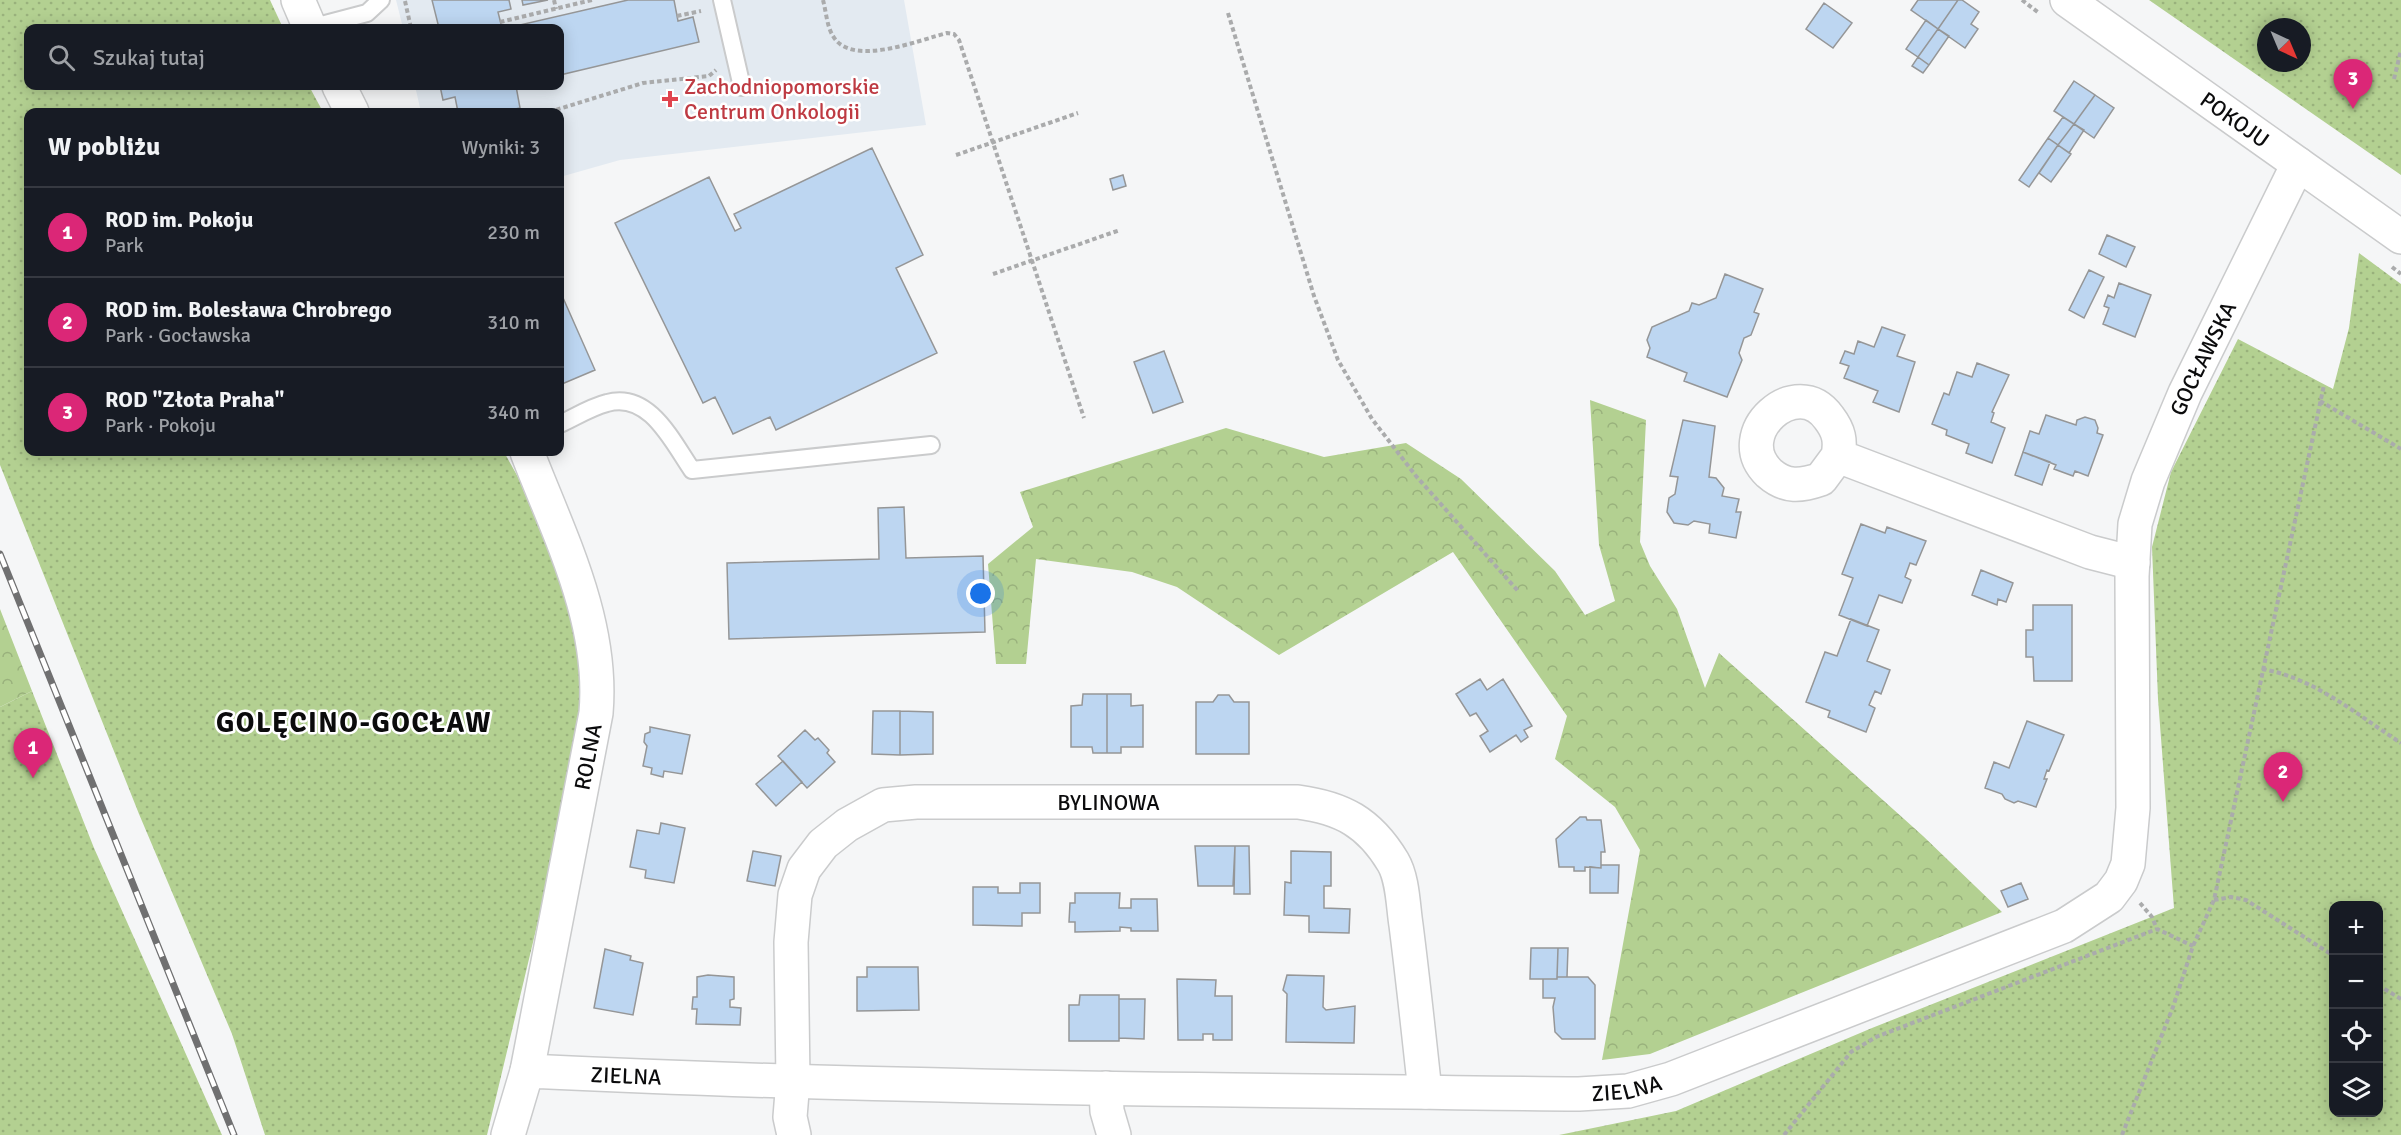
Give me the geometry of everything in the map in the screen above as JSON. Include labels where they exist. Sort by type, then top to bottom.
[{"type":"street","name":"POKOJU","points":[[2067,0],[2401,237]]},
{"type":"street","points":[[341,90],[350,108]]},
{"type":"street","name":"GOCŁAWSKA","points":[[2109,897],[2121,881],[2128,864],[2133,808],[2135,524],[2148,481],[2185,393],[2298,164]]},
{"type":"street","name":"ROLNA","points":[[527,1071],[596,713],[598,683],[594,646],[583,599],[529,456]]},
{"type":"street","points":[[1838,456],[2090,552],[2133,563]]},
{"type":"street","name":"BYLINOWA","points":[[793,1080],[791,942],[795,895],[804,869],[823,844],[847,825],[883,805],[916,802],[1298,802],[1328,806],[1357,820],[1377,839],[1395,865],[1410,958],[1425,1092]]},
{"type":"street","name":"ZIELNA","points":[[527,1071],[1106,1088],[1579,1094],[1628,1091],[1671,1079],[2064,926],[2109,897]]},
{"type":"street","points":[[508,1135],[527,1071]]},
{"type":"street","points":[[793,1080],[790,1117],[794,1135]]},
{"type":"street","points":[[1106,1088],[1107,1111],[1114,1135]]},
{"type":"lane","points":[[306,19],[367,14],[381,0]]},
{"type":"lane","points":[[715,4],[742,87]]},
{"type":"lane","points":[[564,422],[606,403],[623,400],[636,403],[650,412],[692,470],[931,445]]},
{"type":"path","points":[[405,0],[410,24]]},
{"type":"path","points":[[554,0],[556,9]]},
{"type":"path","points":[[500,22],[592,0]]},
{"type":"path","points":[[823,0],[831,35],[838,43],[851,51],[875,50],[947,33],[954,34],[964,50],[1084,418]]},
{"type":"path","points":[[677,16],[715,4]]},
{"type":"path","points":[[1228,13],[1314,297],[1338,360],[1372,419],[1409,468],[1518,591]]},
{"type":"path","points":[[2394,79],[2401,50]]},
{"type":"path","points":[[562,108],[643,83],[709,76],[715,72],[719,63]]},
{"type":"path","points":[[956,155],[1078,113]]},
{"type":"path","points":[[993,274],[1120,230]]},
{"type":"path","points":[[2122,1135],[2173,1007],[2193,946],[2214,900],[2324,385]]},
{"type":"path","points":[[2320,401],[2401,449]]},
{"type":"path","points":[[2262,669],[2286,673],[2307,682],[2401,743]]},
{"type":"path","points":[[2214,900],[2230,897],[2246,900],[2332,955]]},
{"type":"path","points":[[2152,917],[2157,929],[2193,946]]},
{"type":"path","points":[[1784,1135],[1851,1052],[1876,1037],[2157,929]]},
{"type":"path","points":[[2383,988],[2401,999]]},
{"type":"shaded area","name":"Zachodniopomorskie Centrum Onkologii","points":[[396,0],[904,0],[926,125],[620,160],[564,176],[564,108],[420,108],[416,90],[564,90],[564,24],[402,24]]},
{"type":"green space","points":[[0,0],[270,0],[281,24],[24,24],[24,90],[311,90],[321,108],[24,108],[24,456],[506,456],[518,477],[554,565],[578,639],[581,697],[566,804],[487,1135],[265,1135],[232,1034],[139,814],[0,465]]},
{"type":"green space","points":[[2149,0],[2401,0],[2401,175]]},
{"type":"green space","points":[[2359,253],[2401,284],[2401,1135],[1559,1135],[1676,1111],[1872,1028],[2174,908],[2158,699],[2152,547],[2171,472],[2238,339],[2333,389],[2349,328]]},
{"type":"green space","points":[[1590,400],[1646,420],[1640,542],[1650,566],[1677,609],[1705,688],[1719,653],[1923,836],[2002,912],[1650,1054],[1602,1060],[1640,850],[1615,807],[1555,759],[1567,716],[1453,552],[1279,655],[1177,587],[1132,572],[1036,559],[1026,664],[996,664],[988,564],[1033,527],[1020,492],[1226,428],[1324,457],[1406,443],[1461,479],[1555,571],[1585,615],[1615,601],[1599,545]]},
{"type":"green space","points":[[0,609],[32,691],[0,707]]},
{"type":"green space","points":[[32,691],[94,848],[222,1135],[0,1135],[0,707]]},
{"type":"building","points":[[432,0],[509,0],[511,9],[498,12],[501,24],[438,24]]},
{"type":"building","points":[[522,0],[548,0],[523,5]]},
{"type":"building","points":[[628,0],[674,0],[678,21],[693,17],[699,42],[564,74],[564,24],[524,24]]},
{"type":"building","points":[[1918,0],[1958,0],[1938,29],[1911,10]]},
{"type":"building","points":[[1958,0],[1962,0],[1979,12],[1971,24],[1978,29],[1965,48],[1938,29]]},
{"type":"building","points":[[1824,3],[1852,23],[1833,48],[1806,29]]},
{"type":"building","points":[[1926,20],[1938,29],[1918,57],[1906,49]]},
{"type":"building","points":[[1938,29],[1949,36],[1929,65],[1918,57]]},
{"type":"building","points":[[1918,57],[1929,65],[1923,73],[1912,66]]},
{"type":"building","points":[[2074,81],[2095,95],[2074,124],[2054,111]]},
{"type":"building","points":[[441,90],[517,90],[520,108],[457,108],[455,97],[443,100]]},
{"type":"building","points":[[2095,95],[2114,108],[2094,138],[2074,124]]},
{"type":"building","points":[[2063,117],[2074,124],[2058,145],[2048,138]]},
{"type":"building","points":[[2074,124],[2084,130],[2069,153],[2058,145]]},
{"type":"building","points":[[2048,138],[2058,145],[2029,187],[2019,180]]},
{"type":"building","points":[[2058,145],[2071,154],[2051,182],[2039,173]]},
{"type":"building","points":[[872,148],[923,255],[896,268],[937,353],[776,430],[770,417],[733,434],[715,397],[703,403],[615,223],[709,177],[735,231],[741,228],[734,214]]},
{"type":"building","points":[[1123,175],[1126,186],[1113,190],[1110,179]]},
{"type":"building","points":[[2107,235],[2135,247],[2126,267],[2099,254]]},
{"type":"building","points":[[2089,270],[2104,277],[2084,318],[2069,310]]},
{"type":"building","points":[[1725,274],[1763,289],[1754,312],[1759,314],[1751,335],[1744,338],[1739,353],[1742,360],[1727,397],[1684,381],[1687,373],[1647,357],[1650,348],[1647,340],[1652,327],[1689,311],[1692,303],[1699,305],[1716,298]]},
{"type":"building","points":[[2119,283],[2151,295],[2135,337],[2103,324],[2109,308],[2104,306],[2108,295],[2114,298]]},
{"type":"building","points":[[564,300],[595,370],[564,383]]},
{"type":"building","points":[[1882,327],[1905,335],[1897,356],[1915,362],[1899,412],[1873,402],[1878,391],[1844,378],[1849,366],[1840,363],[1845,351],[1854,354],[1858,341],[1874,347]]},
{"type":"building","points":[[1164,351],[1183,402],[1153,413],[1134,362]]},
{"type":"building","points":[[1977,363],[2009,375],[1992,412],[1994,413],[1991,422],[2005,428],[1992,463],[1966,453],[1969,444],[1946,435],[1947,430],[1932,424],[1944,393],[1949,395],[1957,372],[1972,377]]},
{"type":"building","points":[[2046,415],[2076,425],[2077,420],[2085,417],[2095,420],[2097,433],[2103,435],[2088,476],[2075,471],[2073,476],[2054,469],[2056,465],[2023,452],[2030,431],[2039,434]]},
{"type":"building","points":[[1683,420],[1715,426],[1709,477],[1716,478],[1724,488],[1722,496],[1739,499],[1736,512],[1741,512],[1736,538],[1709,533],[1710,524],[1694,521],[1688,525],[1674,523],[1667,512],[1669,498],[1675,494],[1678,477],[1670,476]]},
{"type":"building","points":[[2023,452],[2050,462],[2042,485],[2015,475]]},
{"type":"building","points":[[904,507],[906,558],[983,556],[985,632],[729,639],[727,563],[879,559],[878,508]]},
{"type":"building","points":[[1861,524],[1885,533],[1887,527],[1926,541],[1916,565],[1910,563],[1905,577],[1911,580],[1902,603],[1879,595],[1867,626],[1839,615],[1853,578],[1842,574]]},
{"type":"building","points":[[1981,570],[2013,583],[2006,602],[1998,599],[1997,605],[1972,595]]},
{"type":"building","points":[[2033,605],[2072,605],[2072,681],[2034,681],[2033,657],[2026,657],[2026,630],[2033,630]]},
{"type":"building","points":[[1851,619],[1879,630],[1867,661],[1890,670],[1881,694],[1875,691],[1869,705],[1875,708],[1866,732],[1828,717],[1830,711],[1806,702],[1825,652],[1837,656]]},
{"type":"building","points":[[1480,679],[1487,690],[1503,679],[1532,726],[1524,730],[1528,737],[1521,742],[1516,735],[1490,752],[1480,736],[1488,731],[1476,713],[1470,716],[1456,694]]},
{"type":"building","points":[[1083,694],[1107,694],[1107,753],[1093,753],[1092,747],[1071,747],[1071,706],[1082,705]]},
{"type":"building","points":[[1107,694],[1131,694],[1131,706],[1143,705],[1143,747],[1121,747],[1121,753],[1107,753]]},
{"type":"building","points":[[1218,695],[1229,695],[1234,702],[1249,702],[1249,754],[1196,754],[1196,702],[1213,702]]},
{"type":"building","points":[[873,711],[900,711],[900,755],[872,754]]},
{"type":"building","points":[[900,711],[933,712],[933,754],[900,755]]},
{"type":"building","points":[[2027,721],[2064,735],[2049,771],[2047,770],[2044,779],[2047,779],[2036,807],[2018,801],[2014,803],[2005,799],[2002,794],[1985,788],[1994,762],[2009,768]]},
{"type":"building","points":[[650,727],[690,735],[682,774],[664,771],[663,777],[651,774],[652,768],[643,766],[647,746],[644,742],[645,734],[650,732]]},
{"type":"building","points":[[805,730],[815,740],[818,738],[829,750],[827,753],[835,762],[807,788],[778,756]]},
{"type":"building","points":[[783,761],[802,782],[776,806],[756,784]]},
{"type":"building","points":[[1580,817],[1586,817],[1587,820],[1601,820],[1605,852],[1601,852],[1601,868],[1585,867],[1585,871],[1574,871],[1574,867],[1559,867],[1556,839]]},
{"type":"building","points":[[661,823],[685,828],[674,883],[645,878],[646,870],[630,867],[637,830],[659,834]]},
{"type":"building","points":[[1195,846],[1235,846],[1233,886],[1198,886]]},
{"type":"building","points":[[1235,846],[1249,846],[1250,894],[1234,894]]},
{"type":"building","points":[[753,851],[781,856],[775,886],[747,881]]},
{"type":"building","points":[[1291,851],[1331,852],[1331,886],[1324,886],[1324,908],[1350,909],[1349,933],[1309,932],[1309,916],[1284,915],[1285,882],[1291,883]]},
{"type":"building","points":[[1601,865],[1619,865],[1618,893],[1590,893],[1590,867],[1601,868]]},
{"type":"building","points":[[1020,883],[1040,883],[1040,913],[1022,913],[1022,926],[973,925],[973,887],[998,887],[998,893],[1020,893]]},
{"type":"building","points":[[2021,883],[2028,899],[2008,907],[2001,891]]},
{"type":"building","points":[[1075,893],[1120,893],[1119,908],[1131,908],[1131,899],[1157,899],[1158,931],[1131,931],[1131,928],[1120,927],[1120,931],[1075,932],[1075,922],[1069,922],[1070,903],[1075,903]]},
{"type":"building","points":[[1531,948],[1558,948],[1557,979],[1530,979]]},
{"type":"building","points":[[1558,948],[1568,948],[1567,977],[1557,977]]},
{"type":"building","points":[[605,949],[631,956],[630,960],[643,963],[633,1015],[594,1008]]},
{"type":"building","points":[[867,967],[918,967],[919,1010],[857,1011],[857,977],[867,977]]},
{"type":"building","points":[[708,975],[734,977],[734,999],[730,1000],[730,1007],[741,1008],[740,1025],[696,1024],[697,1009],[692,1009],[693,997],[697,997],[697,977]]},
{"type":"building","points":[[1287,975],[1324,976],[1323,1007],[1326,1010],[1355,1006],[1354,1043],[1286,1042],[1287,994],[1283,990]]},
{"type":"building","points":[[1557,977],[1588,977],[1595,985],[1595,1039],[1562,1039],[1555,1032],[1553,1007],[1555,998],[1543,998],[1543,979],[1557,979]]},
{"type":"building","points":[[1177,979],[1216,980],[1215,996],[1232,996],[1232,1040],[1213,1040],[1213,1034],[1203,1034],[1203,1040],[1178,1040]]},
{"type":"building","points":[[1080,995],[1119,995],[1119,1041],[1069,1041],[1069,1005],[1079,1005]]},
{"type":"building","points":[[1119,999],[1145,999],[1144,1039],[1119,1038]]},
{"type":"railway","points":[[0,554],[234,1135]]},
{"type":"place","name":"Zachodniopomorskie Centrum Onkologii","points":[[670,99]]},
{"type":"place","name":"ROD \"Złota Praha\"","points":[[2353,109]]},
{"type":"place","name":"ROD im. Pokoju","points":[[33,778]]},
{"type":"place","name":"ROD im. Bolesława Chrobrego","points":[[2283,802]]},
{"type":"district","name":"GOLĘCINO-GOCŁAW","points":[[354,722]]}]
